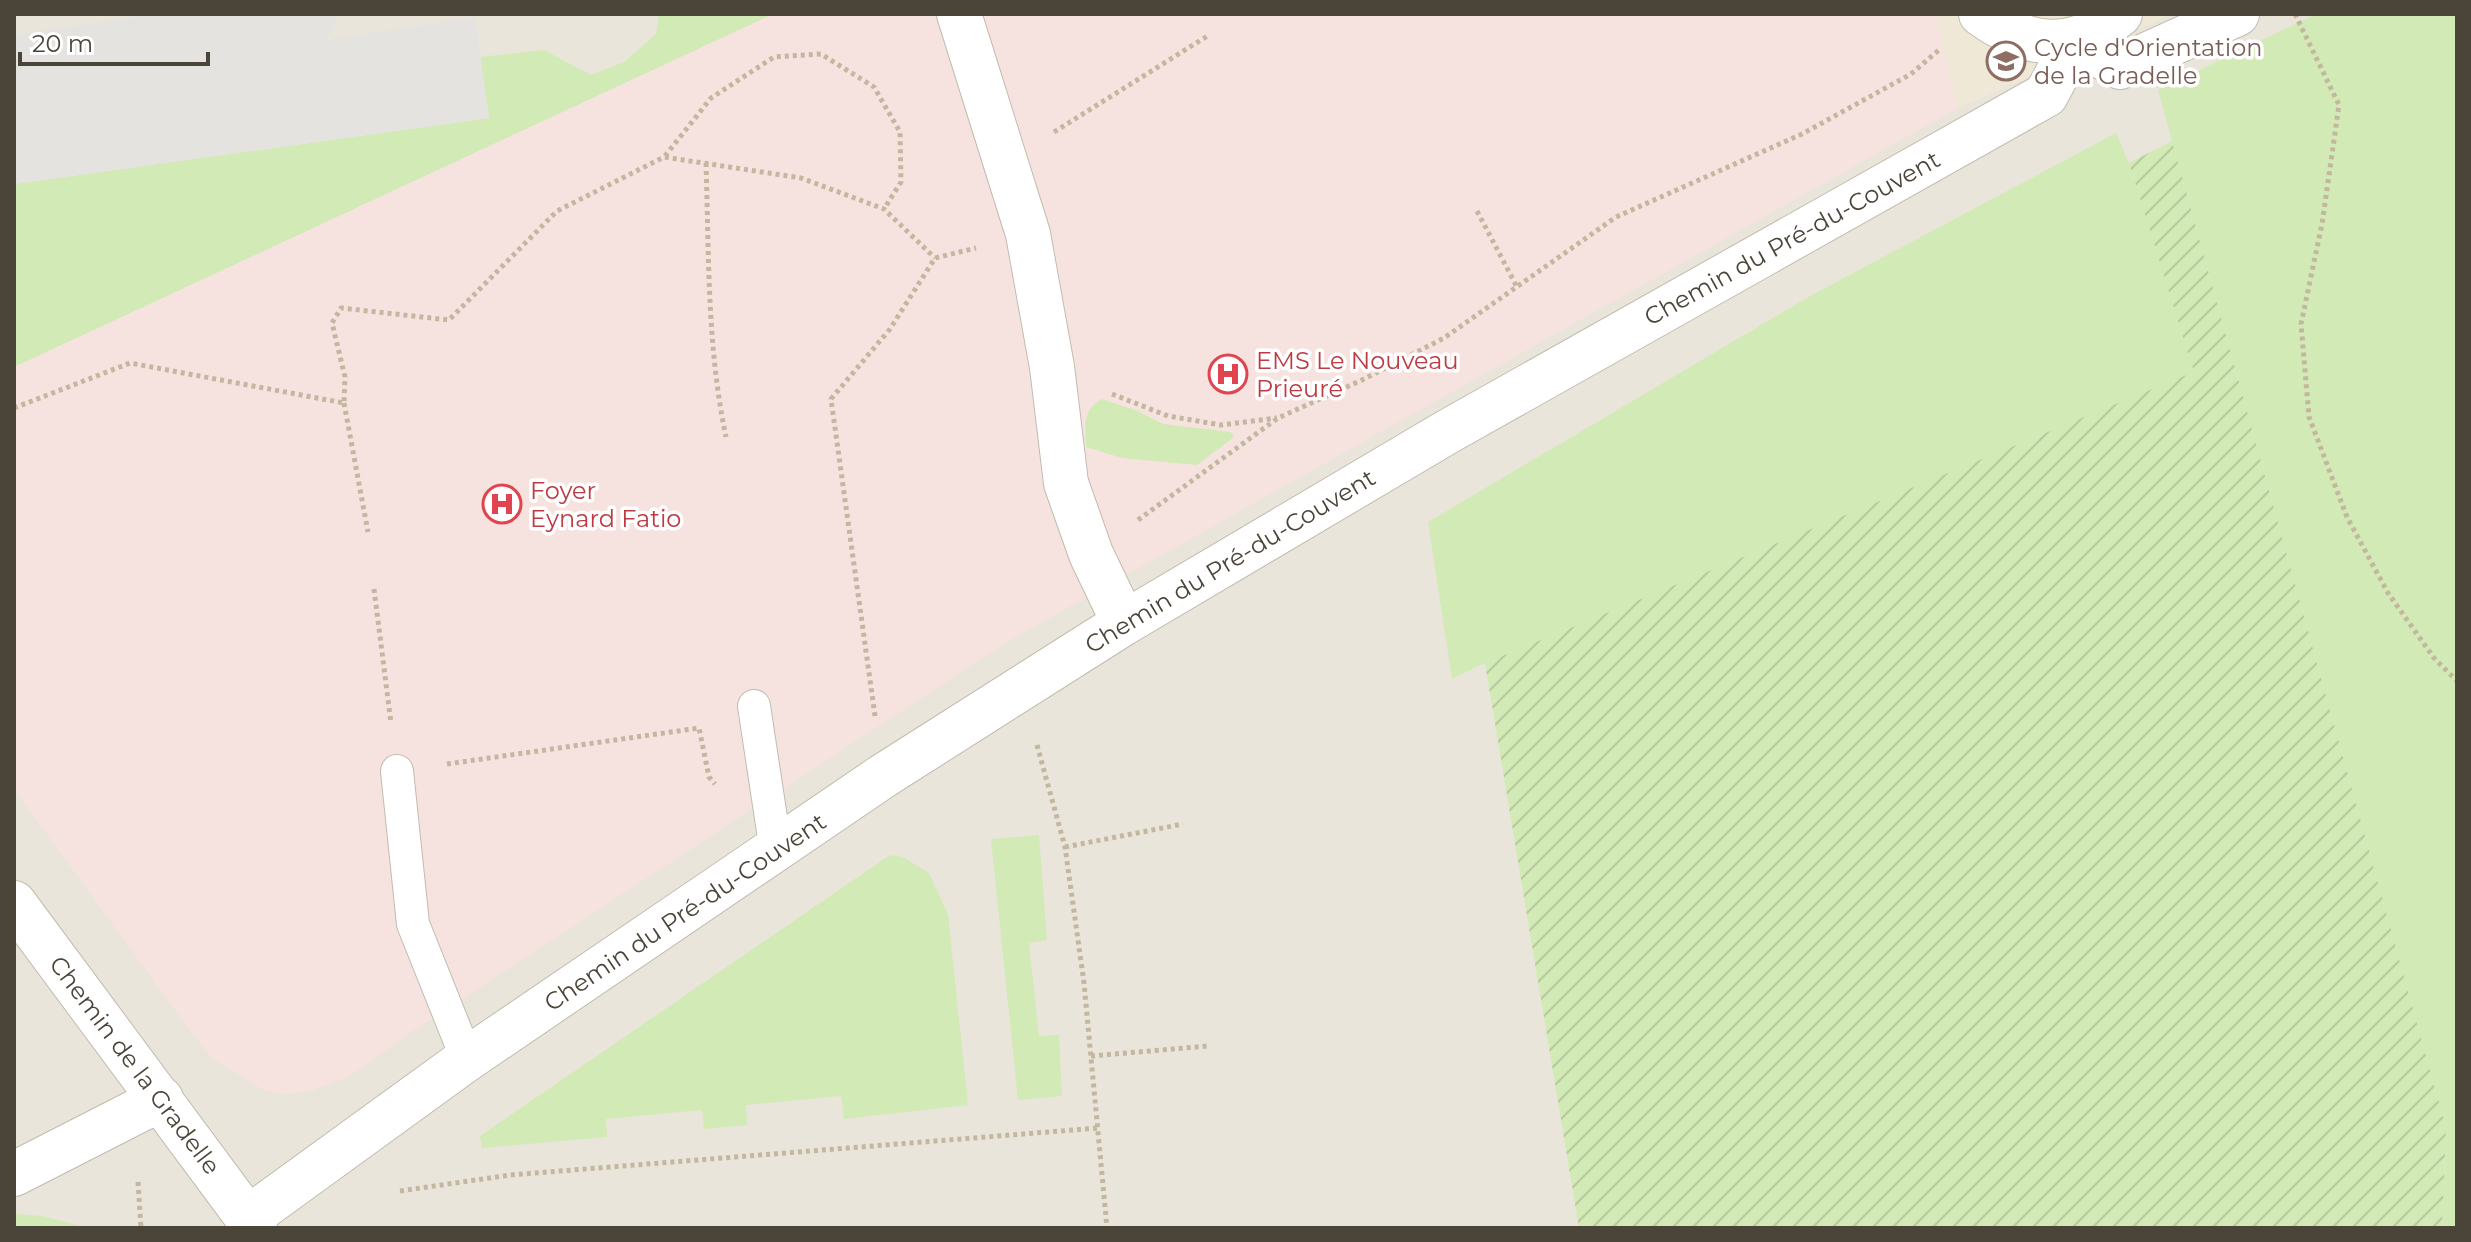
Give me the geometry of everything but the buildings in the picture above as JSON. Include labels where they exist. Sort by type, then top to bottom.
[{"type":"street","points":[[959,14],[1028,234],[1052,367],[1066,483],[1091,554],[1124,623]]},
{"type":"street","points":[[1965,28],[2004,31],[2037,41],[2075,41],[2105,27],[2120,14]]},
{"type":"street","points":[[2075,41],[2120,67],[2237,14]]},
{"type":"street","name":"Chemin du Pré-du-Couvent","points":[[251,1223],[467,1059],[883,776],[1124,623],[1447,432],[2046,95],[2075,41]]},
{"type":"street","name":"Chemin de la Gradelle","points":[[14,903],[251,1223]]},
{"type":"street","points":[[14,1174],[161,1099]]},
{"type":"lane","points":[[754,706],[776,851]]},
{"type":"lane","points":[[397,771],[413,924],[467,1059]]},
{"type":"path","points":[[2295,14],[2339,105],[2322,224],[2301,324],[2309,417],[2347,517],[2388,593],[2434,658],[2457,681]]},
{"type":"path","points":[[1091,554],[1278,418],[1444,338],[1616,217],[1802,134],[1911,74],[1965,28]]},
{"type":"path","points":[[1006,163],[1209,35]]},
{"type":"path","points":[[368,532],[344,403],[345,377],[332,323],[341,308],[449,320],[557,211],[664,157],[711,98],[774,57],[821,54],[874,87],[900,132],[901,182],[884,209]]},
{"type":"path","points":[[664,157],[801,178],[884,209],[935,258]]},
{"type":"path","points":[[706,163],[711,332],[717,393],[726,437]]},
{"type":"path","points":[[1477,211],[1517,287]]},
{"type":"path","points":[[883,776],[831,399],[890,329],[935,258],[1028,234]]},
{"type":"path","points":[[14,408],[130,363],[344,403]]},
{"type":"path","points":[[1052,367],[1168,416],[1221,425],[1278,418]]},
{"type":"path","points":[[374,589],[397,771],[699,728],[709,777],[718,788]]},
{"type":"path","points":[[1037,745],[1065,847],[1084,983],[1107,1228]]},
{"type":"path","points":[[1065,847],[1183,824]]},
{"type":"path","points":[[1091,1056],[1208,1046]]},
{"type":"path","points":[[400,1191],[510,1175],[1098,1128]]},
{"type":"path","points":[[138,1182],[141,1228]]},
{"type":"shaded area","points":[[14,14],[2457,14],[2457,1228],[14,1228]]},
{"type":"shaded area","points":[[155,14],[339,14],[327,40],[475,17],[489,118],[14,184],[14,35]]},
{"type":"shaded area","name":"Foyer Eynard Fatio","points":[[773,14],[1935,14],[1958,108],[1010,640],[407,1035],[351,1075],[311,1091],[280,1094],[262,1089],[213,1059],[14,789],[14,367]]},
{"type":"shaded area","name":"Cycle d'Orientation de la Gradelle","points":[[1935,14],[2172,14],[1958,108]]},
{"type":"green space","points":[[659,14],[773,14],[14,367],[14,184],[489,118],[480,57],[544,50],[591,75],[624,62],[656,34]]},
{"type":"green space","points":[[2316,14],[2457,14],[2457,1228],[2442,1228],[2446,1128],[2158,90]]},
{"type":"green space","points":[[2116,133],[2129,163],[2195,372],[1452,679],[1428,522],[1810,296]]},
{"type":"green space","points":[[2172,141],[2446,1128],[2442,1228],[1579,1228],[1485,663],[2194,372],[2129,163]]},
{"type":"green space","points":[[1102,399],[1138,411],[1163,424],[1231,432],[1234,437],[1197,465],[1122,458],[1086,447],[1088,413]]},
{"type":"green space","points":[[1039,835],[1047,940],[1029,943],[1039,1036],[1059,1035],[1062,1096],[1018,1100],[991,839]]},
{"type":"green space","points":[[890,855],[903,857],[929,873],[948,914],[968,1105],[844,1119],[841,1096],[746,1105],[747,1125],[704,1129],[702,1110],[606,1119],[607,1137],[482,1148],[480,1136]]},
{"type":"green space","points":[[14,1214],[42,1216],[89,1228],[14,1228]]},
{"type":"place","name":"Cycle d'Orientation de la Gradelle","points":[[2006,61]]},
{"type":"place","name":"EMS Le Nouveau Prieuré","points":[[1228,374]]},
{"type":"place","name":"Foyer Eynard Fatio","points":[[502,504]]}]
